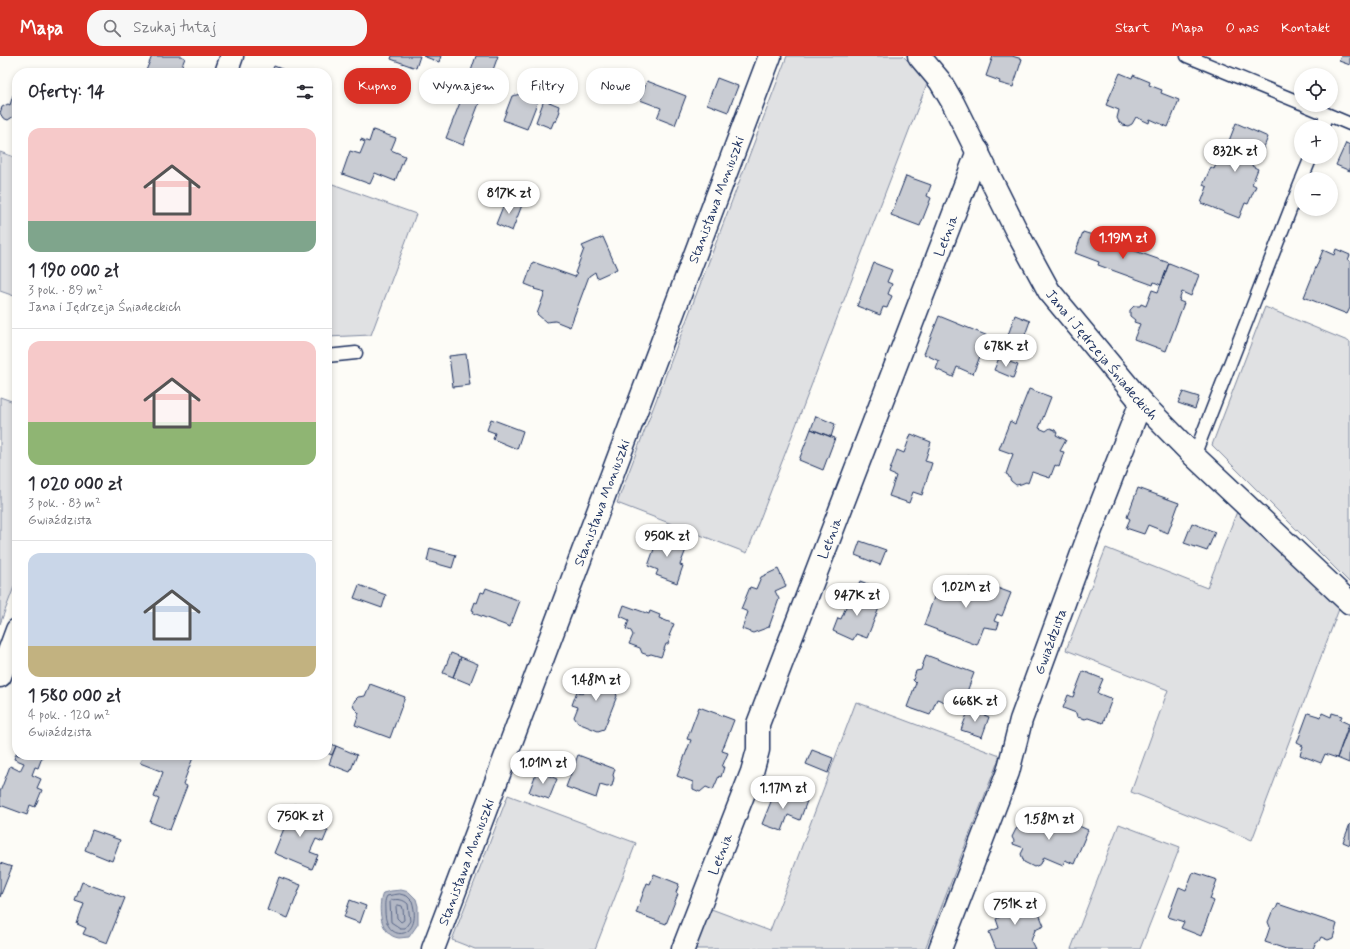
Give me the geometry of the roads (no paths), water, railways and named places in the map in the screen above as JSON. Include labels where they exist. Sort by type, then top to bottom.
[{"type":"street","points":[[228,68],[232,56]]},
{"type":"street","name":"Stanisława Moniuszki","points":[[433,949],[770,56]]},
{"type":"street","name":"Jana i Jędrzeja Śniadeckich","points":[[919,56],[944,86],[978,151],[1018,234],[1049,292],[1141,402],[1194,456],[1350,603]]},
{"type":"street","name":"Letnia","points":[[683,949],[752,772],[758,750],[758,724],[978,151]]},
{"type":"street","name":"Gwiaździsta","points":[[940,949],[1008,772],[1021,720],[1087,540],[1141,402]]},
{"type":"street","points":[[0,676],[12,644]]},
{"type":"lane","points":[[1187,56],[1294,100]]},
{"type":"lane","points":[[1322,112],[1350,124]]},
{"type":"lane","points":[[1325,120],[1327,114]]},
{"type":"lane","points":[[1194,456],[1294,200]]},
{"type":"lane","points":[[332,355],[356,353]]},
{"type":"water","points":[[401,890],[409,892],[416,899],[418,906],[418,924],[409,937],[399,938],[393,936],[384,927],[380,913],[380,906],[383,893]]}]
